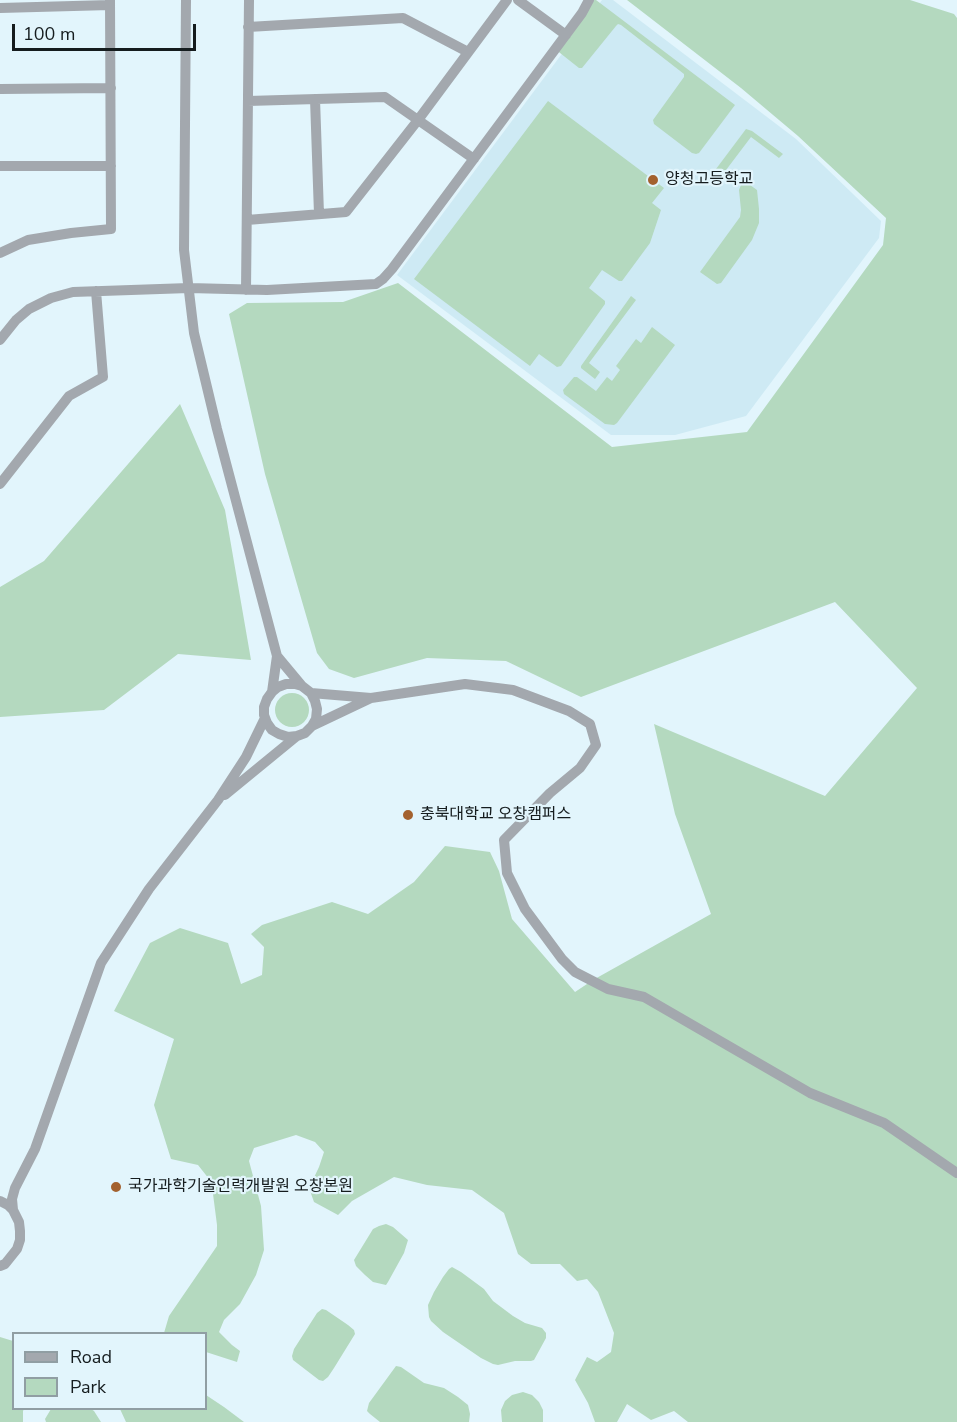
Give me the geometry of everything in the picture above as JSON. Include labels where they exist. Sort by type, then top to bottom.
[{"type":"street","points":[[186,0],[184,250],[194,333],[277,656],[272,692]]},
{"type":"street","points":[[246,290],[249,0]]},
{"type":"street","points":[[247,220],[346,212],[507,0]]},
{"type":"street","points":[[518,0],[566,36]]},
{"type":"street","points":[[0,340],[16,320],[29,309],[51,298],[74,292],[189,288],[246,290],[376,284],[392,269],[566,36],[589,0]]},
{"type":"street","points":[[0,8],[110,2],[111,88],[111,229],[28,240],[0,253]]},
{"type":"street","points":[[249,27],[403,18],[468,52]]},
{"type":"street","points":[[0,88],[111,88]]},
{"type":"street","points":[[248,101],[385,97],[474,159]]},
{"type":"street","points":[[315,99],[319,214]]},
{"type":"street","points":[[0,166],[111,166]]},
{"type":"street","points":[[0,484],[69,396],[103,376],[96,291]]},
{"type":"street","points":[[277,656],[306,690],[315,701],[317,710],[312,726],[305,733],[288,737],[272,730],[265,718],[264,707],[272,692],[286,684],[295,684],[306,690],[371,698],[465,684],[503,688],[568,711],[590,724],[596,745],[580,768],[550,793],[504,840],[507,873],[525,909],[562,959],[576,972],[608,989],[644,997],[810,1094],[884,1123],[957,1173]]},
{"type":"street","points":[[312,726],[371,698]]},
{"type":"street","points":[[0,1266],[11,1257],[20,1240],[19,1222],[12,1199],[15,1188],[35,1149],[101,963],[149,889],[218,800],[246,757],[265,718]]},
{"type":"street","points":[[218,800],[297,736]]},
{"type":"street","points":[[0,1200],[15,1188]]},
{"type":"street","points":[[0,1200],[14,1210]]},
{"type":"shaded area","name":"양청고등학교","points":[[602,0],[613,0],[796,139],[881,221],[879,238],[746,416],[675,435],[611,435],[397,275]]},
{"type":"green space","points":[[589,0],[596,0],[735,105],[699,153],[692,153],[654,124],[653,120],[684,74],[621,25],[616,26],[582,68],[555,49]]},
{"type":"green space","points":[[627,0],[910,0],[954,14],[957,18],[957,1422],[688,1422],[674,1411],[651,1420],[627,1404],[617,1422],[595,1422],[588,1403],[575,1380],[587,1357],[597,1362],[611,1352],[614,1333],[598,1292],[587,1279],[577,1281],[560,1264],[531,1264],[518,1254],[504,1213],[472,1190],[427,1185],[394,1177],[352,1201],[338,1215],[314,1202],[309,1188],[324,1152],[315,1142],[296,1135],[254,1148],[249,1161],[261,1206],[264,1250],[256,1275],[240,1304],[224,1320],[219,1332],[240,1351],[237,1362],[207,1352],[207,1332],[164,1332],[169,1316],[217,1246],[213,1184],[198,1165],[171,1159],[154,1105],[174,1039],[114,1011],[150,943],[180,928],[228,943],[241,984],[262,975],[264,947],[251,934],[262,925],[332,902],[368,914],[414,882],[445,846],[490,852],[499,871],[512,919],[575,992],[711,914],[675,814],[654,724],[825,796],[917,688],[835,602],[581,697],[506,661],[427,658],[354,678],[329,669],[317,653],[265,474],[229,314],[247,303],[343,302],[398,283],[612,447],[747,432],[883,245],[886,218],[798,136],[741,88]]},
{"type":"green space","points":[[548,101],[664,188],[652,203],[661,210],[650,243],[622,281],[602,270],[589,288],[605,301],[605,304],[561,366],[557,367],[539,354],[530,366],[414,279]]},
{"type":"green space","points":[[746,129],[783,154],[779,158],[751,137],[723,174],[718,175],[716,169]]},
{"type":"green space","points":[[743,180],[757,190],[759,223],[752,240],[721,283],[717,284],[700,272],[740,217],[739,190]]},
{"type":"green space","points":[[631,296],[636,300],[589,363],[600,372],[595,379],[581,366]]},
{"type":"green space","points":[[652,327],[675,345],[617,423],[605,424],[564,394],[563,390],[574,377],[596,391],[607,377],[612,381],[620,370],[616,366],[636,339],[641,343]]},
{"type":"green space","points":[[180,404],[225,510],[251,660],[178,654],[104,710],[0,717],[0,587],[44,561]]},
{"type":"green space","points":[[292,693],[304,698],[309,710],[304,722],[292,727],[280,722],[275,710],[280,698]]},
{"type":"green space","points":[[386,1224],[408,1240],[404,1253],[386,1285],[373,1282],[356,1266],[354,1260],[373,1229]]},
{"type":"green space","points":[[452,1267],[484,1289],[493,1301],[513,1316],[525,1323],[542,1328],[546,1333],[546,1338],[534,1360],[493,1364],[443,1332],[431,1321],[428,1305],[443,1277]]},
{"type":"green space","points":[[322,1309],[348,1325],[355,1334],[328,1377],[323,1381],[293,1360],[292,1356],[294,1349],[317,1313]]},
{"type":"green space","points":[[0,1337],[12,1341],[12,1410],[24,1410],[23,1422],[0,1422]]},
{"type":"green space","points":[[396,1366],[424,1383],[444,1388],[458,1397],[468,1405],[469,1422],[380,1422],[367,1411],[369,1403]]},
{"type":"green space","points":[[523,1392],[532,1395],[539,1402],[543,1410],[543,1422],[502,1422],[501,1410],[505,1401],[512,1395]]},
{"type":"green space","points":[[207,1396],[244,1422],[126,1422],[120,1410],[207,1410]]},
{"type":"green space","points":[[50,1410],[92,1410],[101,1422],[46,1422],[45,1419]]},
{"type":"place","name":"양청고등학교","points":[[653,180]]},
{"type":"place","name":"충북대학교 오창캠퍼스","points":[[408,815]]},
{"type":"place","name":"국가과학기술인력개발원 오창본원","points":[[116,1187]]}]
